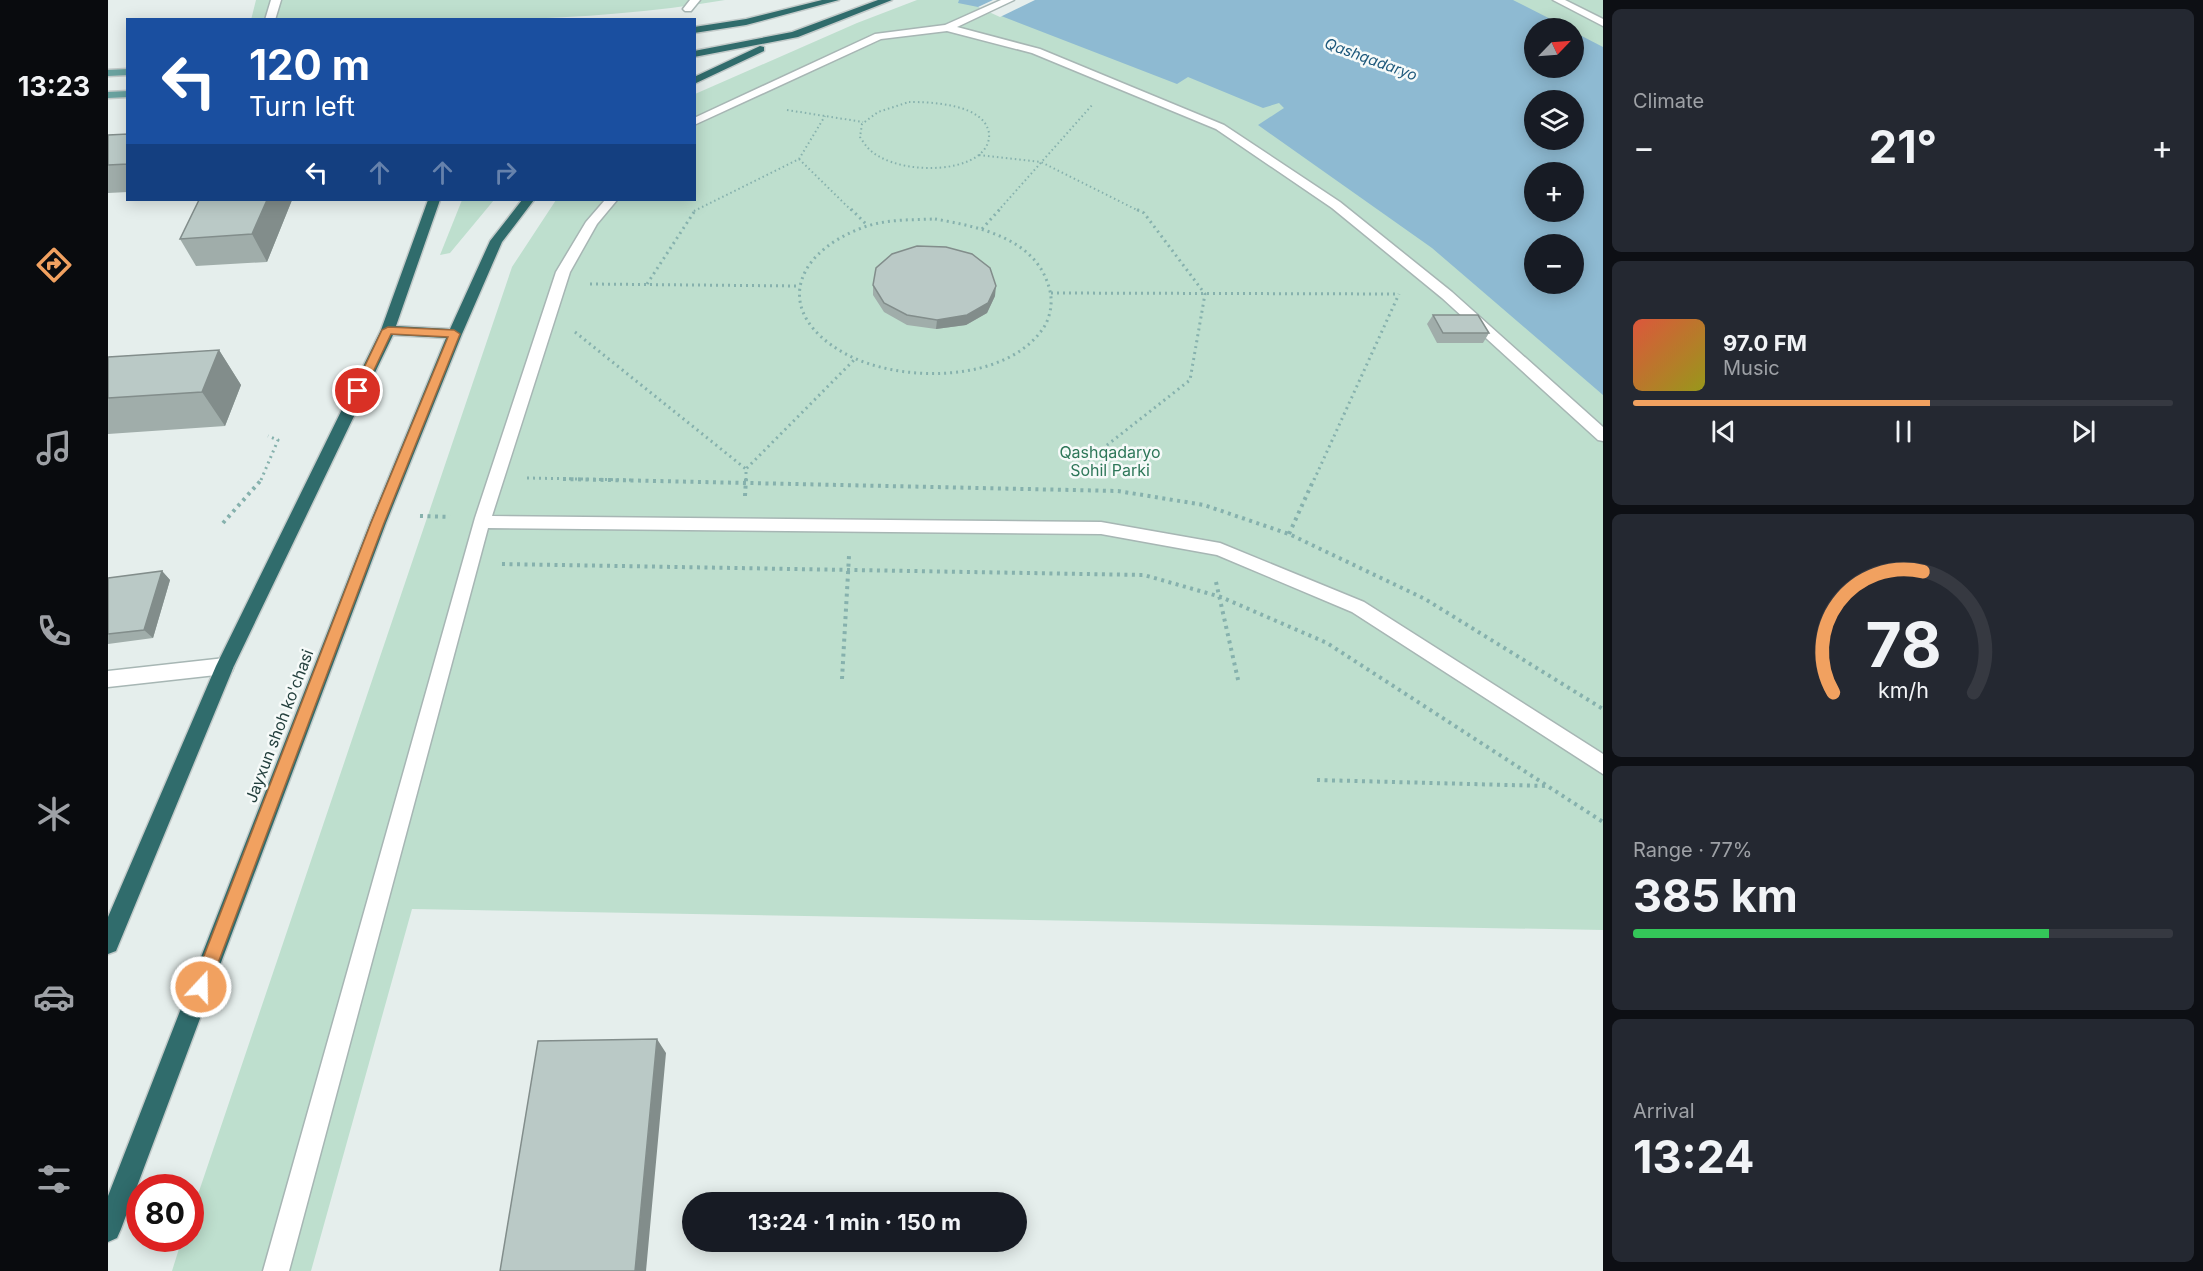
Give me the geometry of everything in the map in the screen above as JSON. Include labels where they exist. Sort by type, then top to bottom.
[{"type":"highway","points":[[696,30],[746,22],[834,0]]},
{"type":"highway","points":[[696,80],[794,35],[886,0]]},
{"type":"highway","points":[[696,54],[794,35]]},
{"type":"highway","points":[[108,943],[225,666],[388,330],[434,201]]},
{"type":"highway","name":"Jayxun shoh ko'chasi","points":[[108,1229],[378,523],[454,334],[496,241],[527,201]]},
{"type":"highway","points":[[388,330],[454,334]]},
{"type":"main road","points":[[108,73],[126,72]]},
{"type":"main road","points":[[108,95],[126,94]]},
{"type":"street","points":[[271,18],[276,0]]},
{"type":"street","points":[[688,9],[695,0]]},
{"type":"street","points":[[696,121],[879,36],[947,28],[1009,0]]},
{"type":"street","points":[[1558,0],[1603,23]]},
{"type":"street","points":[[947,28],[1036,51],[1220,127],[1336,205],[1447,295],[1603,435]]},
{"type":"street","points":[[276,1271],[482,522],[563,272],[592,222],[610,201]]},
{"type":"street","points":[[482,522],[1101,528],[1220,549],[1358,607],[1603,765]]},
{"type":"street","points":[[108,679],[225,666]]},
{"type":"path","points":[[982,229],[1112,82]]},
{"type":"path","points":[[737,101],[863,122]]},
{"type":"path","points":[[930,102],[951,105],[969,111],[982,120],[990,131],[990,142],[979,155],[951,167],[908,168],[872,154],[862,144],[859,133],[863,122],[874,113],[900,104],[930,102]]},
{"type":"path","points":[[647,284],[694,210],[799,159],[825,116]]},
{"type":"path","points":[[979,155],[1041,162],[1144,213],[1205,294],[1190,380],[1088,460]]},
{"type":"path","points":[[799,159],[868,226]]},
{"type":"path","points":[[935,219],[982,229],[1008,240],[1035,259],[1050,283],[1052,308],[1041,333],[1016,354],[979,368],[937,374],[892,370],[855,359],[821,338],[803,315],[799,286],[807,264],[828,244],[868,226],[895,220],[935,219]]},
{"type":"path","points":[[559,283],[799,286]]},
{"type":"path","points":[[1051,293],[1447,295]]},
{"type":"path","points":[[1289,534],[1399,294]]},
{"type":"path","points":[[550,312],[746,469]]},
{"type":"path","points":[[743,525],[746,469],[855,359]]},
{"type":"path","points":[[223,523],[262,479],[278,440],[268,436]]},
{"type":"path","points":[[842,679],[852,526]]},
{"type":"path","points":[[1205,546],[1221,597],[1239,684]]},
{"type":"path","points":[[471,563],[1144,575],[1221,597],[1328,643],[1603,822]]},
{"type":"path","points":[[1317,780],[1548,786]]},
{"type":"green space","points":[[256,0],[725,0],[666,9],[548,18],[252,18]]},
{"type":"green space","name":"Qashqadaryo Sohil Parki","points":[[917,0],[1603,0],[1603,930],[412,909],[311,1271],[172,1271],[178,1252],[204,1252],[204,1177],[512,267],[555,201],[696,201],[696,94],[857,23]]},
{"type":"green space","points":[[462,201],[493,201],[450,253],[440,255]]},
{"type":"water","name":"Qashqadaryo","points":[[959,0],[1513,0],[1548,18],[1524,18],[1524,78],[1584,78],[1584,37],[1603,47],[1603,395],[1432,248],[1258,125],[1284,108],[1279,103],[1263,108],[1188,77],[1177,84],[978,7],[958,3]]},
{"type":"pier","points":[[993,0],[1035,0],[1000,17],[978,7]]},
{"type":"building","points":[[126,134],[126,164],[108,165],[108,135]]},
{"type":"building","points":[[199,201],[267,201],[252,234],[180,239]]},
{"type":"building","points":[[917,246],[946,247],[972,254],[990,268],[996,286],[988,303],[967,315],[937,320],[907,315],[884,303],[873,285],[876,268],[892,254]]},
{"type":"building","points":[[1433,315],[1478,315],[1489,333],[1443,333]]},
{"type":"building","points":[[219,350],[202,392],[108,398],[108,357]]},
{"type":"building","points":[[162,571],[144,630],[108,634],[108,578]]},
{"type":"building","points":[[657,1039],[635,1271],[500,1271],[538,1041]]},
{"type":"route","points":[[201,987],[378,523],[454,334],[388,330],[358,391]]}]
